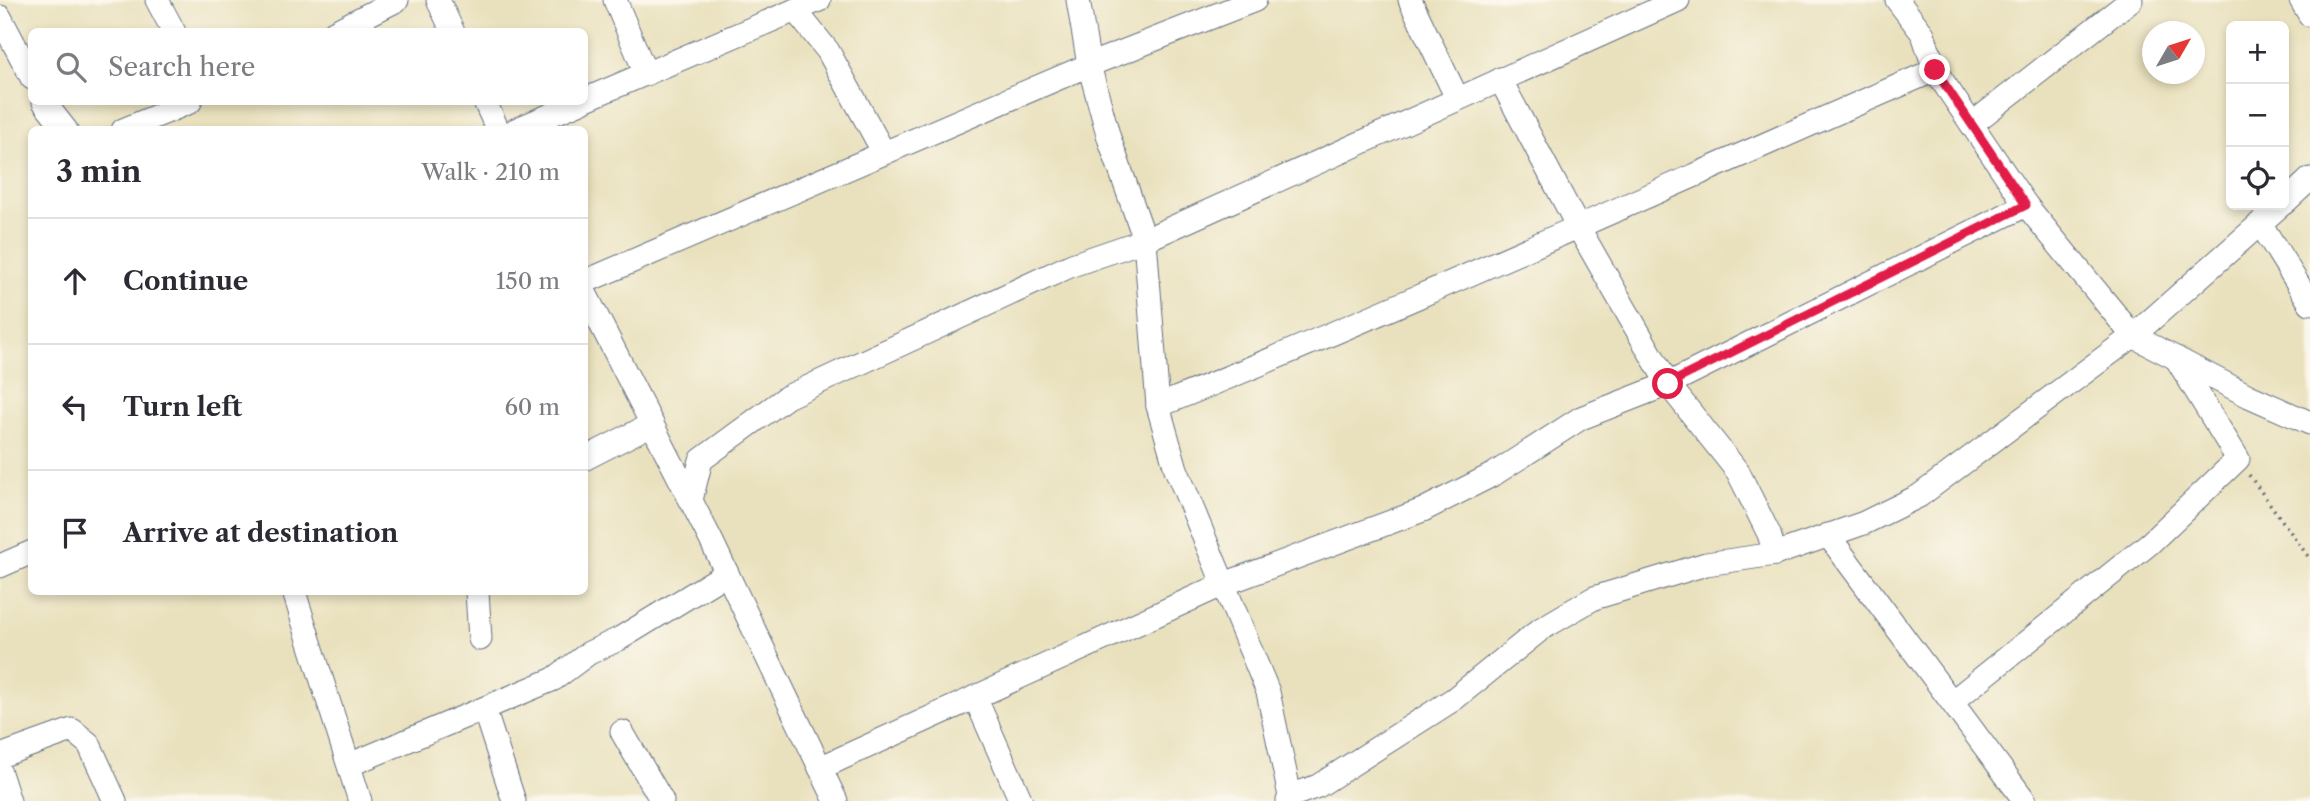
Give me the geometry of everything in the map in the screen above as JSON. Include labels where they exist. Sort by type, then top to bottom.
[{"type":"street","points":[[157,0],[172,28]]},
{"type":"street","points":[[342,28],[397,0]]},
{"type":"street","points":[[438,0],[451,28]]},
{"type":"street","points":[[615,0],[646,74]]},
{"type":"street","points":[[1078,0],[1089,65],[1109,138],[1145,240],[1158,406],[1176,470],[1268,692],[1289,799],[1321,794],[1454,699],[1541,629],[1594,598],[1706,564],[1775,554],[1864,523],[1919,496],[2133,337],[2276,210]]},
{"type":"street","points":[[588,280],[1089,65],[1255,0]]},
{"type":"street","points":[[1410,0],[1457,98]]},
{"type":"street","points":[[691,500],[701,460],[787,397],[1072,265],[1145,240],[1678,0]]},
{"type":"street","points":[[1897,0],[1923,34],[1935,70],[2026,205],[2133,337],[2310,423]]},
{"type":"street","points":[[1972,124],[2131,0]]},
{"type":"street","points":[[2301,0],[2310,15]]},
{"type":"street","points":[[588,99],[805,4],[884,153]]},
{"type":"street","points":[[0,17],[28,70]]},
{"type":"street","points":[[1158,406],[1355,326],[1577,225],[1935,70]]},
{"type":"street","points":[[1500,79],[1577,225],[1668,384],[1738,472],[1769,534],[1775,554]]},
{"type":"street","points":[[46,105],[63,126]]},
{"type":"street","points":[[133,126],[183,105]]},
{"type":"street","points":[[486,105],[496,126]]},
{"type":"street","points":[[524,126],[574,105]]},
{"type":"street","points":[[2289,198],[2310,179]]},
{"type":"street","points":[[820,768],[1224,584],[1423,510],[1494,474],[1581,418],[1668,384],[2026,205]]},
{"type":"street","points":[[2260,223],[2310,303]]},
{"type":"street","points":[[588,299],[691,500],[836,801]]},
{"type":"street","points":[[1952,702],[2150,543],[2238,459],[2176,358]]},
{"type":"street","points":[[588,457],[652,424]]},
{"type":"street","points":[[1828,535],[2025,801]]},
{"type":"street","points":[[0,566],[28,554]]},
{"type":"street","points":[[349,765],[554,679],[589,653],[619,639],[727,573]]},
{"type":"street","points":[[295,595],[360,801]]},
{"type":"street","points":[[477,595],[480,639]]},
{"type":"street","points":[[975,697],[1021,801]]},
{"type":"street","points":[[484,709],[514,801]]},
{"type":"street","points":[[0,756],[72,730],[89,744],[115,801]]},
{"type":"street","points":[[622,732],[662,801]]},
{"type":"street","points":[[0,773],[9,801]]},
{"type":"path","points":[[2238,459],[2310,559]]},
{"type":"route","points":[[1668,384],[2026,205],[1935,70]]}]
